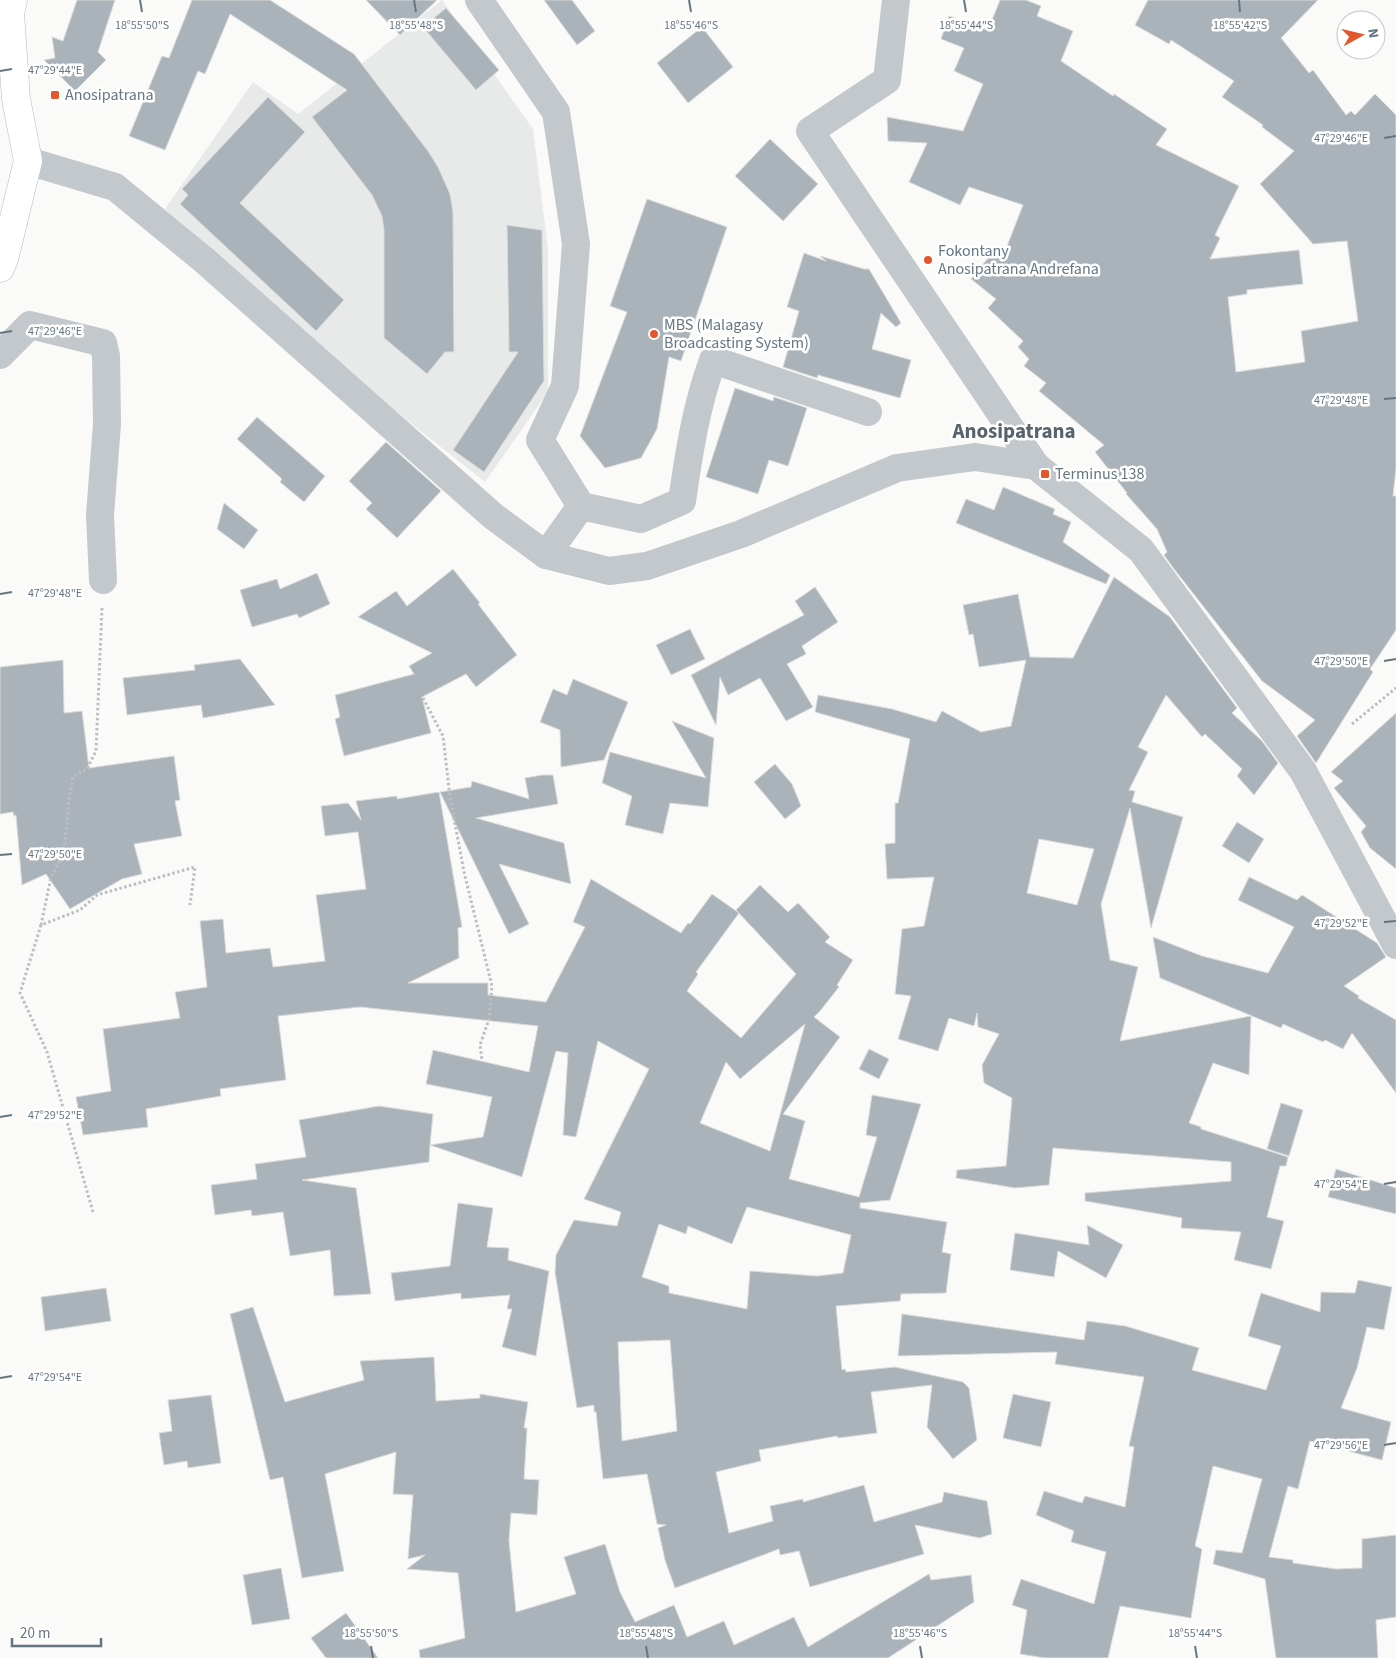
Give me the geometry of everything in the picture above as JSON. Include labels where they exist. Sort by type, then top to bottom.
[{"type":"main road","points":[[0,268],[4,259],[28,161],[16,99],[10,14],[13,0]]},
{"type":"street","points":[[479,0],[556,112],[576,244],[565,386],[540,440],[580,506],[641,519],[682,501],[693,431],[703,388],[713,360],[868,412]]},
{"type":"street","points":[[896,0],[887,80],[810,131],[1036,466],[1141,550],[1303,771],[1396,945]]},
{"type":"street","points":[[28,161],[115,187],[204,260],[493,516],[546,555],[609,570],[647,566],[741,534],[897,468],[975,457],[1036,466]]},
{"type":"street","points":[[0,355],[30,325],[103,343],[106,356],[107,424],[100,515],[103,580]]},
{"type":"street","points":[[546,555],[580,506]]},
{"type":"path","points":[[93,1212],[47,1052],[20,993],[41,925],[51,877],[64,853],[73,777],[87,769],[96,751],[103,580]]},
{"type":"path","points":[[1352,724],[1396,688]]},
{"type":"path","points":[[423,698],[443,736],[450,797],[464,872],[492,986],[488,1020],[480,1045],[482,1060]]},
{"type":"path","points":[[41,925],[80,910],[97,895],[195,867],[190,905]]},
{"type":"shaded area","points":[[442,0],[533,129],[548,249],[548,392],[485,482],[307,341],[165,209],[253,82],[298,114]]},
{"type":"building","points":[[77,0],[115,0],[98,52],[106,60],[75,91],[44,60],[55,58],[52,37],[63,41]]},
{"type":"building","points":[[192,0],[270,0],[354,54],[428,151],[438,167],[450,194],[453,212],[454,352],[445,352],[427,374],[384,338],[384,230],[382,216],[372,195],[312,117],[347,90],[230,14],[205,74],[198,71],[165,150],[129,136],[162,56],[169,58]]},
{"type":"building","points":[[366,0],[437,0],[400,35]]},
{"type":"building","points":[[544,0],[572,0],[595,31],[577,45]]},
{"type":"building","points":[[1000,0],[1026,0],[1041,6],[1037,16],[1073,31],[1061,61],[1167,129],[1156,145],[1239,186],[1215,235],[1220,238],[1210,259],[1299,250],[1303,284],[1247,290],[1247,294],[1228,297],[1236,372],[1305,362],[1301,331],[1358,321],[1347,241],[1313,244],[1260,184],[1294,151],[1262,127],[1263,125],[1222,97],[1234,81],[1171,40],[1169,44],[1135,25],[1148,0],[1318,0],[1281,38],[1309,73],[1313,70],[1346,115],[1351,111],[1355,115],[1375,94],[1396,115],[1396,468],[1393,496],[1396,496],[1396,630],[1370,669],[1373,672],[1316,763],[1297,736],[1315,720],[1262,681],[1174,569],[1164,555],[1167,552],[1157,529],[1126,494],[1095,452],[1104,445],[1039,391],[1046,383],[1024,366],[1029,359],[1018,347],[1023,341],[988,308],[996,299],[971,279],[993,252],[1002,259],[1023,205],[969,187],[960,205],[909,182],[927,143],[888,141],[887,117],[963,131],[983,84],[954,71],[964,48],[941,39],[949,16],[988,30]]},
{"type":"building","points":[[446,8],[499,70],[476,90],[423,27]]},
{"type":"building","points":[[702,27],[733,67],[688,103],[657,63]]},
{"type":"building","points":[[268,97],[305,132],[240,203],[344,300],[316,331],[180,204],[188,195],[182,189]]},
{"type":"building","points":[[770,139],[818,184],[783,221],[735,176]]},
{"type":"building","name":"MBS (Malagasy Broadcasting System)","points":[[647,199],[727,227],[681,361],[669,357],[657,429],[641,458],[605,468],[580,436],[627,312],[610,306]]},
{"type":"building","points":[[507,225],[542,230],[544,381],[484,472],[453,450],[518,352],[509,352]]},
{"type":"building","points":[[804,253],[826,261],[820,256],[869,269],[901,323],[896,327],[881,313],[872,349],[911,360],[900,398],[818,375],[817,378],[783,367],[799,311],[787,307]]},
{"type":"building","points":[[735,388],[773,401],[774,397],[807,408],[788,466],[769,460],[758,494],[706,477]]},
{"type":"building","points":[[257,417],[325,476],[304,502],[280,482],[282,479],[237,439]]},
{"type":"building","points":[[386,442],[441,491],[397,538],[366,509],[372,503],[349,481]]},
{"type":"building","points":[[1003,487],[1055,509],[1053,514],[1071,522],[1063,542],[1110,575],[1106,584],[956,523],[966,499],[994,510]]},
{"type":"building","points":[[224,503],[258,530],[244,549],[217,529]]},
{"type":"building","points":[[453,569],[517,655],[476,687],[466,674],[422,697],[431,733],[344,756],[335,719],[340,717],[335,695],[414,674],[409,666],[432,653],[358,617],[396,591],[407,606]]},
{"type":"building","points":[[317,573],[330,604],[299,618],[297,614],[252,627],[240,590],[277,579],[280,589]]},
{"type":"building","points":[[1114,577],[1170,617],[1237,708],[1232,713],[1262,741],[1278,763],[1254,795],[1237,776],[1242,769],[1205,734],[1202,737],[1166,695],[1138,747],[1148,752],[1129,790],[1135,791],[1132,802],[1183,817],[1151,928],[1130,808],[1101,904],[1110,960],[1138,967],[1120,1041],[1251,1016],[1249,1075],[1213,1063],[1189,1123],[1201,1127],[1201,1129],[1288,1157],[1286,1166],[1280,1166],[1267,1217],[1284,1221],[1271,1269],[1234,1260],[1241,1232],[1181,1228],[1182,1218],[1085,1201],[1085,1193],[1231,1181],[1231,1162],[1053,1148],[1049,1185],[1015,1188],[956,1178],[957,1170],[1006,1166],[1012,1098],[984,1083],[982,1065],[999,1034],[978,1027],[977,1013],[974,1026],[949,1018],[938,1051],[898,1039],[911,996],[895,994],[902,929],[924,926],[934,877],[887,879],[885,844],[895,843],[895,803],[898,803],[910,739],[815,712],[818,695],[892,709],[936,722],[942,711],[981,732],[1011,726],[1026,660],[979,667],[973,634],[969,635],[963,605],[1018,594],[1030,657],[1073,658]],"holes":[[[1039,839],[1094,849],[1077,905],[1027,893]]]},
{"type":"building","points":[[815,587],[838,622],[802,646],[806,654],[787,664],[813,707],[786,721],[760,678],[728,695],[720,677],[716,725],[691,675],[804,615],[795,601]]},
{"type":"building","points":[[690,629],[705,659],[671,675],[656,645]]},
{"type":"building","points":[[240,659],[275,705],[203,718],[201,705],[127,715],[123,678],[195,670],[194,665]]},
{"type":"building","points":[[63,660],[64,713],[82,711],[89,768],[174,756],[180,800],[175,801],[182,836],[134,844],[142,874],[122,879],[70,909],[46,874],[22,885],[16,815],[14,816],[13,812],[0,814],[0,667]]},
{"type":"building","points":[[573,679],[628,702],[604,760],[561,767],[560,730],[540,722],[553,689],[567,695]]},
{"type":"building","points":[[1396,713],[1396,869],[1370,848],[1361,832],[1366,826],[1334,788],[1343,781],[1331,772]]},
{"type":"building","points":[[672,721],[714,738],[708,807],[670,803],[663,834],[625,825],[632,796],[602,783],[610,752],[706,778]]},
{"type":"building","points":[[775,764],[792,784],[801,806],[785,819],[754,782]]},
{"type":"building","points":[[553,775],[558,804],[476,818],[564,843],[571,884],[499,864],[529,924],[509,934],[440,792],[471,787],[472,781],[529,799],[525,778]]},
{"type":"building","points":[[439,792],[462,927],[458,928],[459,958],[408,983],[488,983],[488,995],[546,1002],[585,927],[573,922],[591,879],[681,933],[712,894],[738,913],[736,910],[760,885],[788,912],[798,903],[830,937],[825,942],[853,960],[837,985],[839,987],[814,1017],[840,1037],[783,1114],[805,1121],[789,1179],[859,1197],[877,1137],[866,1135],[872,1095],[921,1104],[890,1200],[860,1203],[860,1208],[947,1222],[942,1252],[951,1254],[946,1293],[901,1294],[900,1301],[836,1306],[842,1370],[845,1369],[846,1372],[895,1367],[963,1382],[969,1388],[977,1440],[953,1459],[927,1427],[932,1385],[871,1392],[877,1433],[838,1438],[837,1436],[759,1450],[761,1461],[716,1472],[729,1533],[773,1521],[770,1506],[803,1499],[803,1502],[864,1485],[874,1522],[942,1502],[944,1492],[987,1501],[992,1534],[980,1538],[915,1525],[924,1554],[810,1587],[799,1551],[780,1555],[779,1549],[675,1588],[665,1560],[658,1528],[666,1525],[657,1524],[647,1474],[603,1479],[594,1405],[577,1408],[555,1272],[556,1255],[574,1220],[617,1226],[621,1212],[584,1199],[649,1069],[598,1041],[576,1137],[563,1135],[568,1053],[556,1051],[522,1177],[430,1145],[483,1137],[492,1097],[426,1084],[433,1050],[529,1072],[538,1026],[360,1007],[278,1016],[286,1080],[220,1089],[221,1096],[146,1109],[148,1127],[83,1135],[76,1097],[111,1091],[103,1029],[180,1018],[175,992],[207,987],[200,921],[223,919],[226,953],[270,948],[273,967],[325,961],[316,895],[366,889],[358,832],[325,836],[321,806],[348,803],[361,820],[356,801],[397,796],[397,799]],"holes":[[[739,913],[796,974],[741,1038],[687,991],[698,974],[696,972]],[[805,1024],[770,1151],[700,1123],[726,1062],[740,1079]],[[747,1207],[851,1235],[843,1273],[817,1276],[750,1271],[747,1309],[669,1293],[669,1286],[642,1277],[659,1224],[686,1234],[688,1226],[732,1244]],[[670,1340],[677,1431],[622,1441],[618,1342]]]},
{"type":"building","points":[[1237,822],[1264,839],[1249,863],[1222,846]]},
{"type":"building","points":[[1249,877],[1297,900],[1302,895],[1377,943],[1386,957],[1344,986],[1359,996],[1358,998],[1396,1020],[1396,1093],[1352,1033],[1343,1049],[1283,1024],[1281,1028],[1160,978],[1153,937],[1202,956],[1268,973],[1294,927],[1238,900]]},
{"type":"building","points":[[869,1049],[889,1059],[879,1079],[859,1069]]},
{"type":"building","points":[[1281,1103],[1303,1110],[1289,1156],[1267,1149]]},
{"type":"building","points":[[379,1106],[433,1114],[429,1162],[302,1180],[356,1188],[371,1294],[334,1296],[330,1250],[290,1256],[283,1212],[252,1216],[251,1210],[215,1215],[211,1185],[257,1179],[255,1164],[306,1157],[299,1120]]},
{"type":"building","points":[[1336,1169],[1396,1188],[1396,1214],[1328,1197]]},
{"type":"building","points":[[458,1203],[493,1208],[487,1247],[509,1248],[508,1260],[549,1271],[536,1356],[502,1347],[512,1309],[507,1309],[510,1295],[461,1299],[461,1293],[395,1301],[391,1273],[450,1266]]},
{"type":"building","points":[[1087,1225],[1123,1245],[1106,1278],[1058,1251],[1054,1277],[1010,1270],[1015,1233],[1089,1245]]},
{"type":"building","points":[[1358,1280],[1392,1287],[1384,1330],[1367,1327],[1357,1368],[1341,1408],[1391,1422],[1382,1460],[1310,1441],[1298,1489],[1288,1486],[1269,1557],[1293,1560],[1293,1563],[1336,1569],[1362,1568],[1362,1539],[1396,1535],[1396,1617],[1376,1620],[1378,1658],[1276,1658],[1265,1579],[1213,1564],[1216,1550],[1242,1553],[1262,1479],[1213,1466],[1195,1546],[1202,1549],[1191,1618],[1120,1606],[1108,1658],[1045,1658],[1020,1654],[1027,1610],[1012,1605],[1021,1579],[1094,1604],[1106,1552],[1071,1542],[1074,1531],[1036,1515],[1044,1491],[1082,1503],[1085,1496],[1125,1507],[1134,1447],[1129,1446],[1144,1377],[1055,1364],[1057,1352],[898,1356],[902,1314],[1084,1340],[1087,1321],[1125,1326],[1199,1348],[1192,1370],[1266,1390],[1281,1346],[1248,1336],[1261,1293],[1320,1312],[1321,1292],[1355,1293]]},
{"type":"building","points":[[106,1288],[111,1321],[45,1331],[41,1297]]},
{"type":"building","points":[[253,1307],[285,1402],[364,1380],[360,1361],[434,1357],[436,1401],[480,1398],[480,1394],[528,1402],[524,1428],[527,1428],[524,1479],[539,1480],[537,1515],[511,1513],[509,1541],[516,1612],[576,1594],[564,1557],[605,1544],[620,1592],[635,1622],[674,1605],[687,1637],[724,1621],[734,1645],[794,1617],[808,1647],[929,1574],[931,1580],[971,1575],[974,1602],[888,1658],[420,1658],[419,1650],[465,1638],[458,1573],[407,1569],[425,1555],[408,1559],[413,1495],[393,1494],[396,1452],[325,1474],[344,1571],[302,1578],[283,1477],[270,1480],[230,1314]]},
{"type":"building","points":[[1013,1394],[1051,1402],[1041,1447],[1003,1438]]},
{"type":"building","points":[[211,1395],[221,1463],[188,1468],[187,1461],[164,1465],[159,1433],[172,1431],[168,1400]]},
{"type":"building","points":[[281,1568],[290,1619],[252,1625],[243,1575]]},
{"type":"building","points":[[346,1613],[378,1658],[326,1658],[311,1638]]},
{"type":"place","name":"Anosipatrana","points":[[55,95]]},
{"type":"place","name":"Fokontany Anosipatrana Andrefana","points":[[928,260]]},
{"type":"place","name":"MBS (Malagasy Broadcasting System)","points":[[654,334]]},
{"type":"place","name":"Terminus 138","points":[[1045,474]]},
{"type":"district","name":"Anosipatrana","points":[[1014,431]]}]
